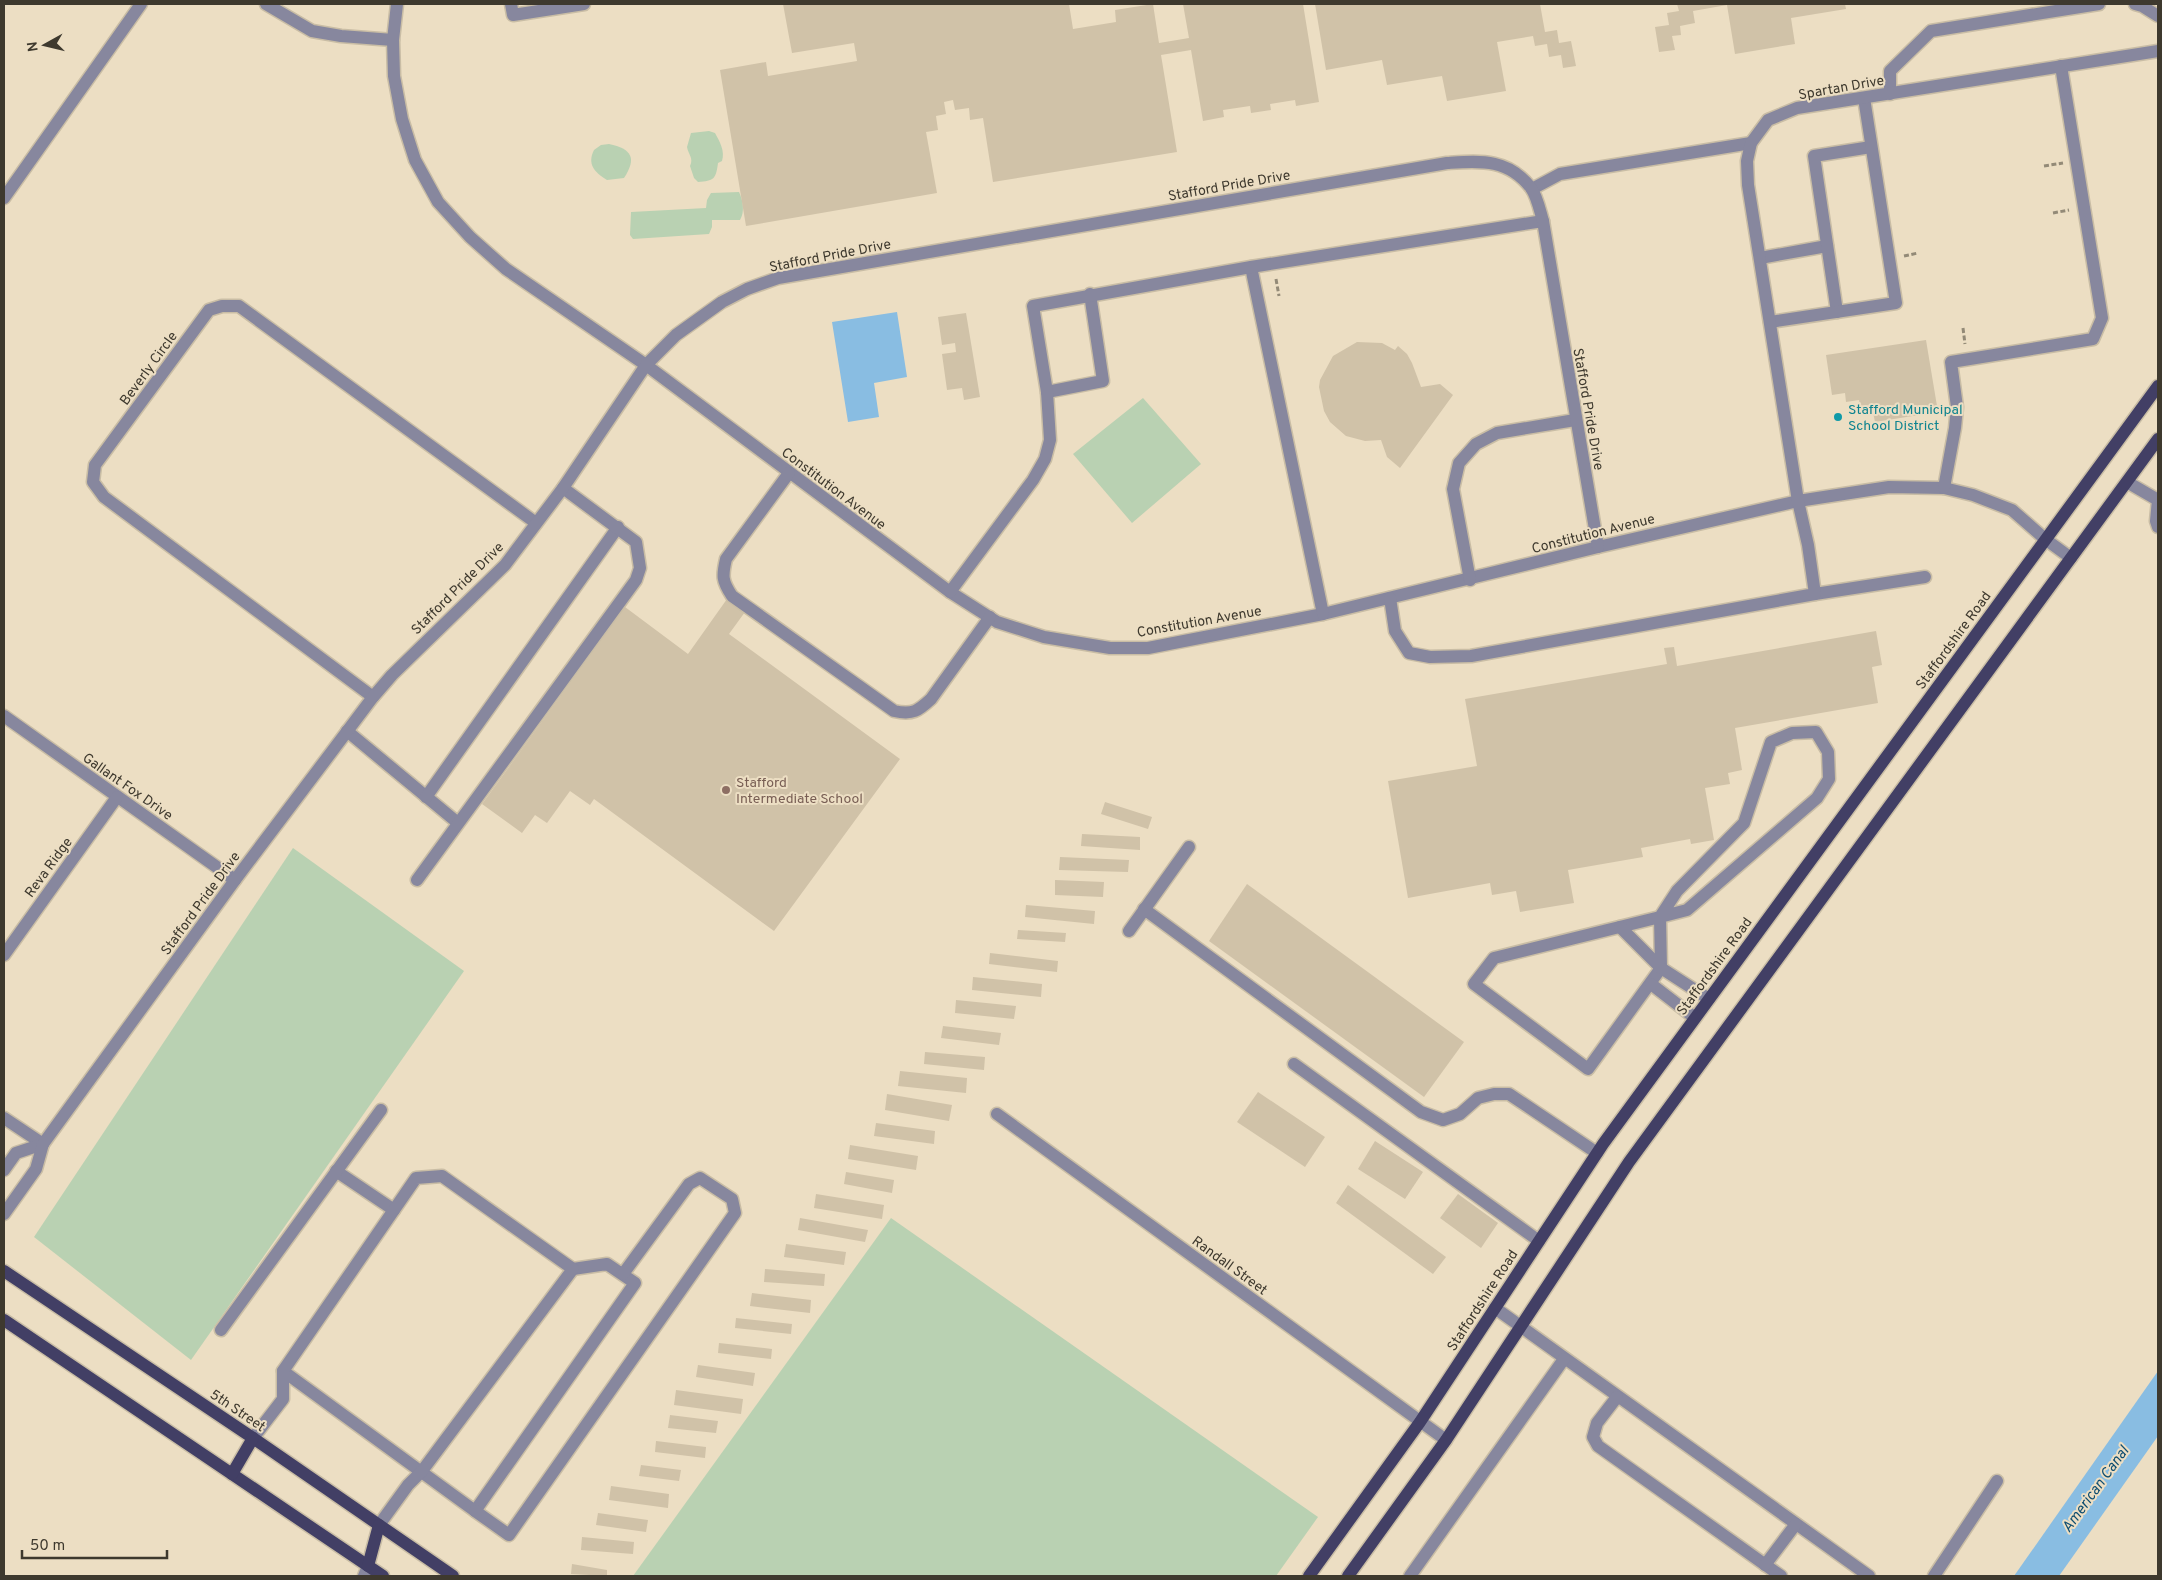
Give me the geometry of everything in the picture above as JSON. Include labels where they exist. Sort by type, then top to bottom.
[{"type":"main road","name":"Staffordshire Road","points":[[1309,1576],[1420,1422],[1597,1153],[2158,386]]},
{"type":"main road","points":[[1348,1576],[1446,1440],[1629,1162],[2158,439]]},
{"type":"main road","name":"5th Street","points":[[4,1271],[253,1438],[453,1576]]},
{"type":"main road","points":[[4,1320],[232,1474],[366,1571],[383,1576]]},
{"type":"main road","points":[[232,1474],[253,1438]]},
{"type":"main road","points":[[366,1571],[379,1525]]},
{"type":"street","points":[[4,198],[141,4]]},
{"type":"street","points":[[266,4],[312,31],[341,36],[393,40]]},
{"type":"street","name":"Constitution Avenue","points":[[397,4],[393,40],[394,76],[402,119],[415,160],[438,202],[470,237],[506,269],[646,365],[950,592],[998,622],[1044,637],[1110,648],[1148,648],[1324,614],[1470,580],[1598,547],[1798,501],[1889,487],[1944,488],[1973,495],[2012,510],[2071,558]]},
{"type":"street","points":[[511,4],[513,15],[566,5],[584,4]]},
{"type":"street","points":[[1890,94],[1890,70],[1931,30],[2098,4]]},
{"type":"street","points":[[2136,4],[2158,16]]},
{"type":"street","name":"Spartan Drive","points":[[1816,594],[1798,501],[1748,185],[1747,161],[1751,143],[1768,120],[1797,108],[2158,51]]},
{"type":"street","points":[[1944,488],[1957,407],[1951,362],[2093,339],[2102,318],[2061,66]]},
{"type":"street","points":[[1770,322],[1896,304],[1864,98]]},
{"type":"street","points":[[1532,189],[1560,174],[1751,143]]},
{"type":"street","points":[[1837,312],[1814,156],[1871,147]]},
{"type":"street","name":"Stafford Pride Drive","points":[[4,1214],[36,1169],[43,1144],[234,880],[373,697],[392,675],[505,564],[563,488],[646,365],[676,334],[722,302],[747,289],[778,278],[1447,163],[1485,161],[1512,169],[1532,189],[1543,221],[1575,420],[1598,547]]},
{"type":"street","points":[[950,592],[1033,480],[1046,459],[1050,440],[1047,392],[1033,306],[1090,294],[1251,267],[1543,221]]},
{"type":"street","points":[[1760,258],[1828,246]]},
{"type":"street","points":[[1251,267],[1324,614]]},
{"type":"street","points":[[1047,392],[1103,381],[1090,294]]},
{"type":"street","name":"Beverly Circle","points":[[373,697],[104,497],[93,482],[96,464],[209,310],[222,306],[239,306],[536,522]]},
{"type":"street","points":[[1470,580],[1453,489],[1459,463],[1476,444],[1496,433],[1575,420]]},
{"type":"street","points":[[789,473],[726,559],[723,573],[724,585],[732,596],[894,711],[909,714],[921,708],[931,699],[990,617]]},
{"type":"street","points":[[2127,482],[2158,500],[2156,521],[2158,527]]},
{"type":"street","points":[[416,880],[636,580],[640,568],[636,542],[563,488]]},
{"type":"street","points":[[426,797],[618,528]]},
{"type":"street","points":[[1390,598],[1395,631],[1409,653],[1430,657],[1471,656],[1816,594],[1925,577]]},
{"type":"street","name":"Gallant Fox Drive","points":[[4,716],[234,880]]},
{"type":"street","points":[[347,731],[458,823]]},
{"type":"street","points":[[1660,917],[1494,958],[1474,984],[1588,1069],[1661,968],[1660,917],[1677,892],[1744,823],[1770,742],[1792,733],[1816,732],[1828,752],[1829,779],[1817,798],[1687,910],[1660,917]]},
{"type":"street","name":"Reva Ridge","points":[[4,955],[117,797]]},
{"type":"street","points":[[1129,931],[1189,846]]},
{"type":"street","points":[[1144,909],[1421,1112],[1443,1120],[1460,1114],[1478,1098],[1494,1094],[1510,1094],[1597,1153]]},
{"type":"street","points":[[1620,927],[1661,968],[1709,999]]},
{"type":"street","points":[[1651,984],[1695,1018]]},
{"type":"street","points":[[1294,1064],[1539,1241]]},
{"type":"street","points":[[221,1330],[381,1110]]},
{"type":"street","name":"Randall Street","points":[[997,1114],[1446,1440]]},
{"type":"street","points":[[4,1118],[43,1144]]},
{"type":"street","points":[[4,1170],[16,1152],[43,1144]]},
{"type":"street","points":[[336,1171],[394,1210]]},
{"type":"street","points":[[253,1438],[283,1399],[284,1371],[416,1178],[442,1176],[573,1269],[608,1264],[635,1283],[475,1511]]},
{"type":"street","points":[[284,1371],[510,1535],[735,1213],[732,1199],[700,1178],[688,1184],[622,1274]]},
{"type":"street","points":[[379,1525],[408,1485],[422,1471],[573,1269]]},
{"type":"street","points":[[1495,1308],[1520,1328],[1869,1576]]},
{"type":"street","points":[[1410,1576],[1564,1359]]},
{"type":"street","points":[[1617,1397],[1596,1423],[1593,1437],[1598,1446],[1781,1576]]},
{"type":"street","points":[[1934,1576],[1997,1481]]},
{"type":"street","points":[[1765,1565],[1796,1524]]},
{"type":"green space","points":[[709,131],[715,133],[720,143],[723,154],[722,161],[718,163],[715,176],[711,180],[698,182],[694,178],[690,166],[691,158],[687,147],[691,133]]},
{"type":"green space","points":[[609,144],[623,149],[630,155],[630,165],[624,178],[607,180],[598,174],[593,167],[591,159],[594,150],[601,145]]},
{"type":"green space","points":[[739,192],[743,206],[740,220],[712,220],[709,234],[633,239],[630,235],[631,212],[706,208],[707,200],[711,193]]},
{"type":"green space","points":[[1143,398],[1201,464],[1132,523],[1073,454]]},
{"type":"green space","points":[[293,848],[464,971],[191,1360],[34,1237]]},
{"type":"green space","points":[[891,1218],[1318,1517],[1276,1576],[633,1576]]},
{"type":"water","points":[[897,312],[907,377],[874,383],[879,417],[848,422],[832,322]]},
{"type":"water","name":"American Canal","points":[[2158,1371],[2158,1436],[2059,1576],[2014,1576]]},
{"type":"building","points":[[783,4],[1069,4],[1073,29],[1116,22],[1115,10],[1153,4],[1159,43],[1189,38],[1183,4],[1303,4],[1319,102],[1296,106],[1295,100],[1270,104],[1271,110],[1251,113],[1250,106],[1223,110],[1224,117],[1203,121],[1191,50],[1161,55],[1177,152],[993,182],[983,118],[970,120],[969,108],[955,110],[953,100],[944,102],[946,114],[936,116],[938,130],[926,132],[937,193],[746,226],[720,70],[766,62],[768,76],[857,61],[854,43],[792,53]]},
{"type":"building","points":[[1315,4],[1540,4],[1545,32],[1557,30],[1559,43],[1571,41],[1576,66],[1563,68],[1561,55],[1549,57],[1547,44],[1535,46],[1533,36],[1497,42],[1506,91],[1447,101],[1442,76],[1387,85],[1382,60],[1326,70]]},
{"type":"building","points":[[1677,4],[1845,4],[1846,9],[1791,18],[1795,44],[1735,54],[1727,5],[1693,11],[1695,23],[1680,26],[1681,35],[1672,36],[1675,50],[1659,52],[1655,27],[1669,25],[1667,13],[1679,11]]},
{"type":"building","points":[[966,313],[980,397],[964,400],[962,388],[947,390],[942,354],[956,352],[955,343],[942,345],[938,317]]},
{"type":"building","points":[[1926,340],[1938,412],[1875,422],[1873,412],[1861,414],[1859,400],[1846,402],[1845,393],[1832,395],[1826,355]]},
{"type":"building","points":[[1357,342],[1382,343],[1395,350],[1398,346],[1407,354],[1421,387],[1440,384],[1453,395],[1400,468],[1387,457],[1381,440],[1365,441],[1346,436],[1330,422],[1324,411],[1319,387],[1320,380],[1333,356]]},
{"type":"building","points":[[727,599],[745,612],[729,634],[900,759],[774,931],[594,799],[590,805],[570,791],[547,823],[535,815],[522,833],[482,804],[625,607],[688,654]]},
{"type":"building","points":[[1876,631],[1882,665],[1872,667],[1878,703],[1735,728],[1742,770],[1728,773],[1730,784],[1705,788],[1714,840],[1691,844],[1690,839],[1641,848],[1643,857],[1568,870],[1574,903],[1520,912],[1516,891],[1492,895],[1490,883],[1408,898],[1388,781],[1477,766],[1465,699],[1667,664],[1664,648],[1674,647],[1677,666]]},
{"type":"building","points":[[1105,802],[1152,817],[1148,829],[1101,814]]},
{"type":"building","points":[[1082,834],[1140,837],[1140,850],[1081,846]]},
{"type":"building","points":[[1060,857],[1129,860],[1128,872],[1059,870]]},
{"type":"building","points":[[1055,880],[1104,882],[1103,897],[1055,895]]},
{"type":"building","points":[[1247,884],[1464,1042],[1424,1097],[1209,941]]},
{"type":"building","points":[[1026,905],[1095,911],[1094,924],[1025,917]]},
{"type":"building","points":[[1018,930],[1066,933],[1065,942],[1017,939]]},
{"type":"building","points":[[990,953],[1058,961],[1057,972],[989,964]]},
{"type":"building","points":[[973,977],[1042,984],[1041,997],[972,990]]},
{"type":"building","points":[[956,1000],[1016,1006],[1014,1019],[955,1013]]},
{"type":"building","points":[[943,1026],[1001,1033],[999,1045],[941,1038]]},
{"type":"building","points":[[925,1052],[985,1057],[984,1070],[924,1064]]},
{"type":"building","points":[[900,1071],[967,1078],[966,1093],[898,1086]]},
{"type":"building","points":[[1258,1092],[1325,1137],[1305,1167],[1237,1122]]},
{"type":"building","points":[[887,1094],[952,1105],[949,1121],[885,1110]]},
{"type":"building","points":[[876,1123],[935,1131],[934,1144],[874,1136]]},
{"type":"building","points":[[1375,1141],[1423,1172],[1405,1199],[1358,1169]]},
{"type":"building","points":[[850,1145],[918,1156],[916,1170],[848,1159]]},
{"type":"building","points":[[846,1172],[894,1180],[892,1193],[844,1184]]},
{"type":"building","points":[[1348,1185],[1446,1257],[1433,1274],[1336,1203]]},
{"type":"building","points":[[816,1194],[884,1205],[882,1219],[814,1208]]},
{"type":"building","points":[[1458,1194],[1498,1223],[1481,1248],[1440,1218]]},
{"type":"building","points":[[800,1218],[868,1230],[865,1242],[798,1230]]},
{"type":"building","points":[[786,1244],[846,1252],[844,1265],[784,1257]]},
{"type":"building","points":[[765,1269],[825,1274],[824,1286],[764,1282]]},
{"type":"building","points":[[752,1293],[811,1300],[810,1313],[750,1306]]},
{"type":"building","points":[[736,1318],[792,1324],[791,1334],[735,1328]]},
{"type":"building","points":[[719,1343],[772,1349],[771,1359],[718,1353]]},
{"type":"building","points":[[698,1365],[755,1373],[753,1386],[696,1377]]},
{"type":"building","points":[[676,1390],[743,1399],[741,1414],[674,1405]]},
{"type":"building","points":[[670,1415],[718,1421],[716,1433],[668,1428]]},
{"type":"building","points":[[656,1441],[706,1447],[705,1458],[655,1452]]},
{"type":"building","points":[[641,1465],[681,1470],[679,1481],[639,1476]]},
{"type":"building","points":[[611,1486],[669,1494],[668,1508],[609,1500]]},
{"type":"building","points":[[598,1513],[648,1520],[646,1532],[596,1525]]},
{"type":"building","points":[[582,1537],[634,1542],[633,1554],[581,1550]]},
{"type":"building","points":[[572,1564],[607,1570],[607,1576],[571,1574]]},
{"type":"place","name":"Stafford Municipal School District","points":[[1838,417]]},
{"type":"place","name":"Stafford Intermediate School","points":[[726,790]]}]
